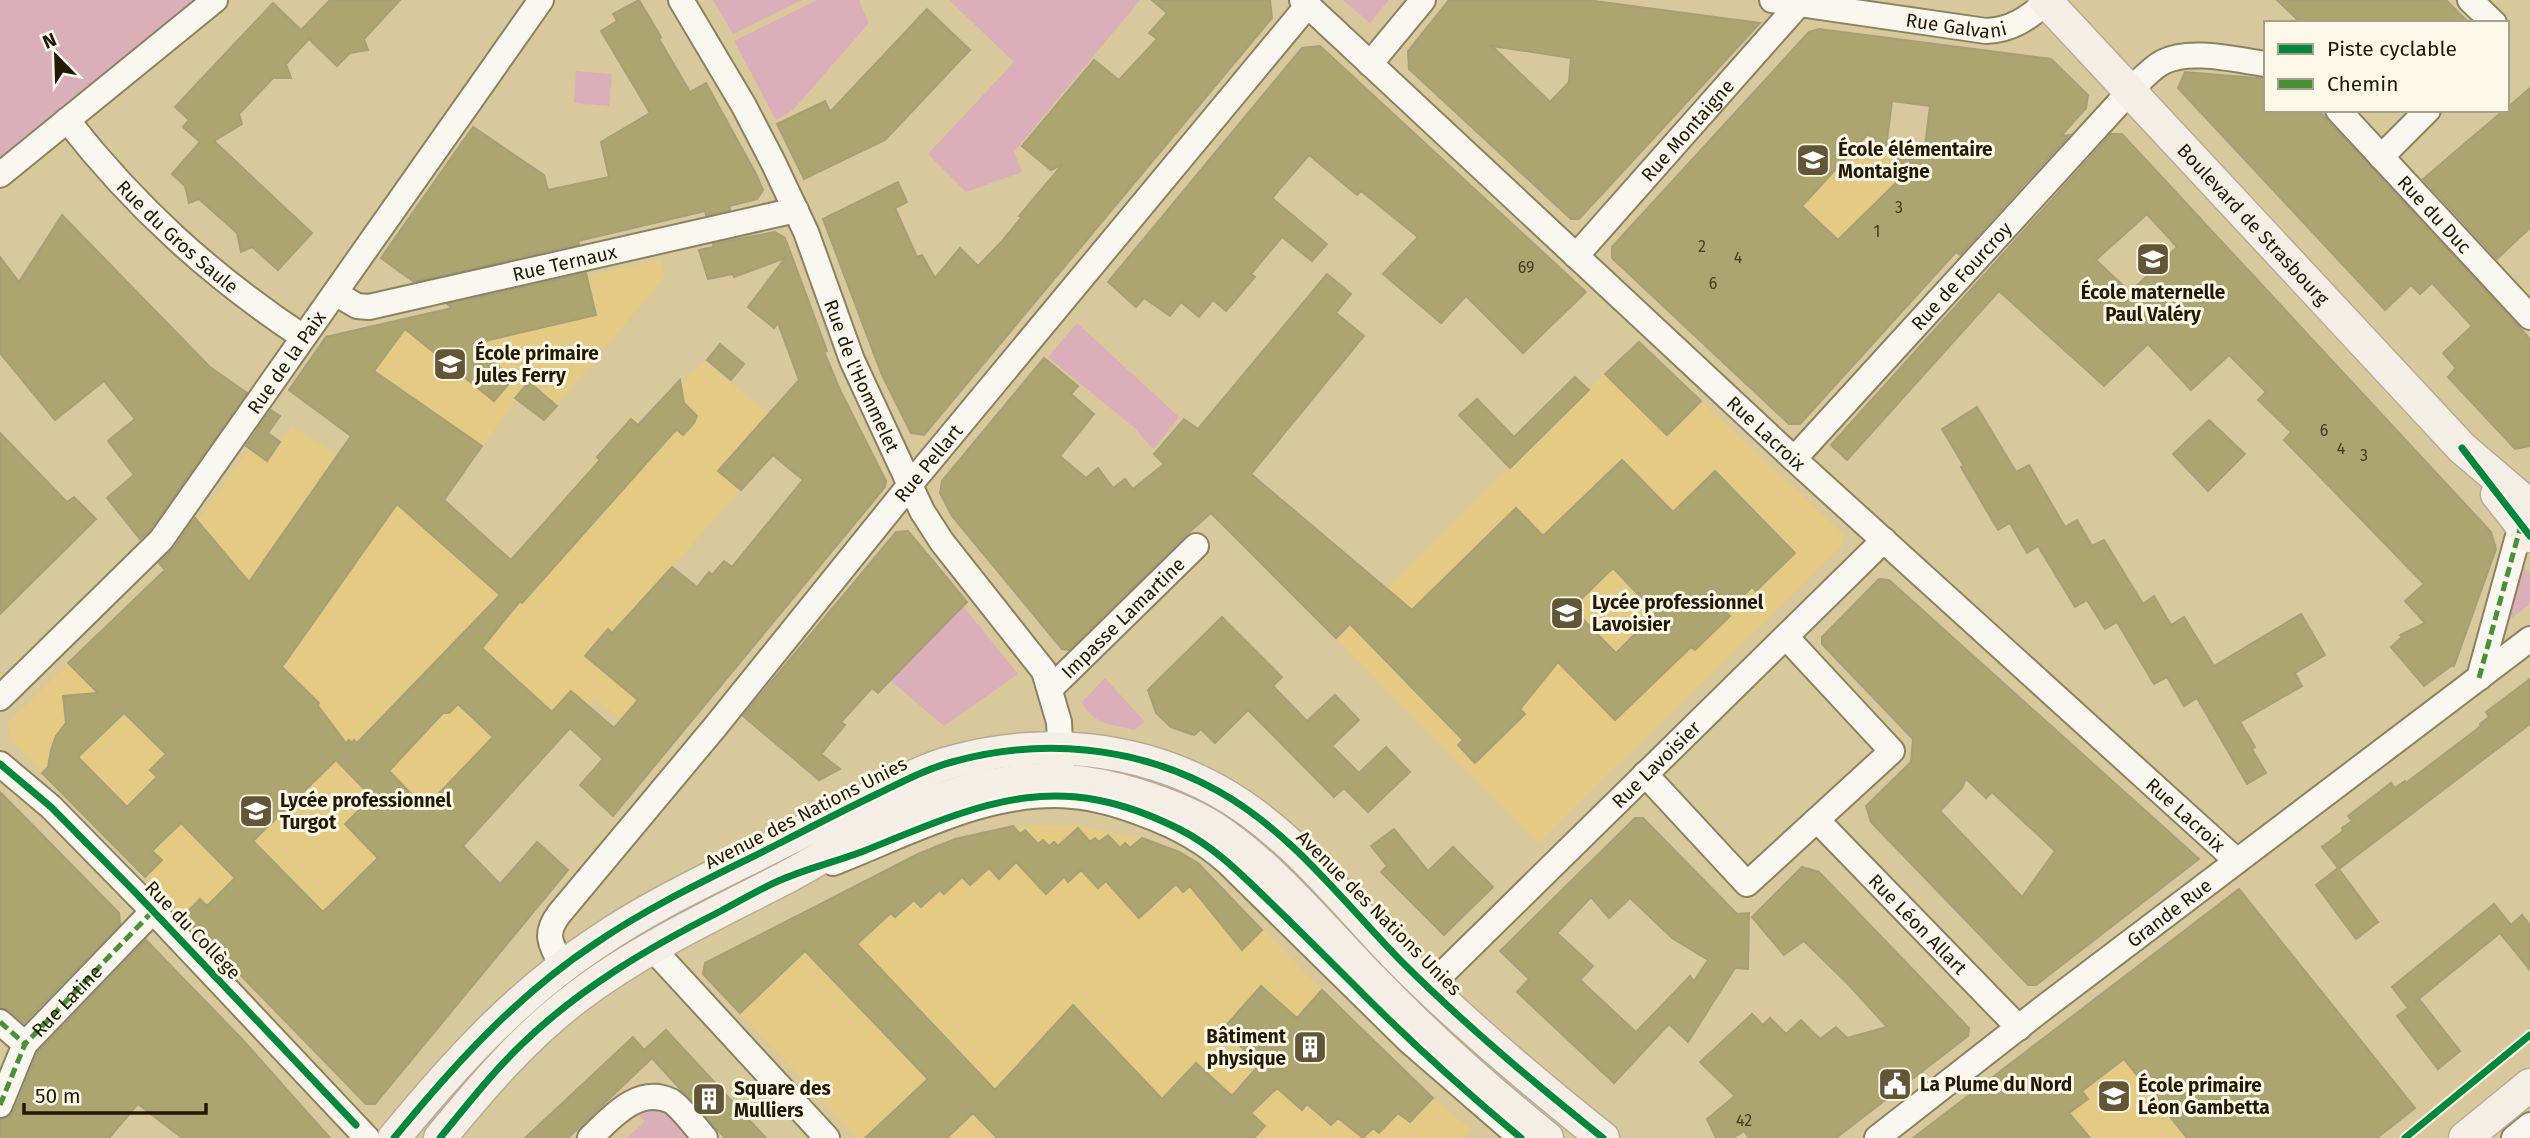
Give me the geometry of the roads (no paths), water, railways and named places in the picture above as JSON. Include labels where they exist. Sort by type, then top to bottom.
[{"type":"main road","name":"Boulevard de Strasbourg","points":[[2046,1],[2462,448],[2523,509]]},
{"type":"main road","name":"Avenue des Nations Unies","points":[[394,1138],[468,1052],[520,1002],[564,966],[624,924],[921,773],[953,762],[1010,751],[1066,774],[1167,805],[1194,817],[1238,846],[1280,885],[1419,1027],[1547,1138]]},
{"type":"main road","name":"Avenue des Nations Unies","points":[[440,1138],[489,1080],[538,1029],[592,986],[652,948],[786,878],[859,836],[942,798],[990,784],[1066,774],[1094,751],[1147,762],[1184,774],[1233,800],[1277,833],[1429,987],[1494,1047],[1603,1138]]},
{"type":"main road","points":[[2465,1138],[2530,1085]]},
{"type":"street","points":[[0,175],[215,0]]},
{"type":"street","name":"Rue de la Paix","points":[[0,698],[161,540],[541,0]]},
{"type":"street","name":"Rue de l'Hommelet","points":[[681,0],[744,106],[796,209],[845,343],[909,486],[935,532],[1044,671],[1059,722],[1066,774]]},
{"type":"street","points":[[1370,64],[1423,0]]},
{"type":"street","name":"Rue Galvani","points":[[1772,0],[1986,31],[1998,31],[2022,22],[2046,1]]},
{"type":"street","points":[[2470,0],[2492,21]]},
{"type":"street","name":"Rue Lacroix","points":[[1305,3],[1794,458],[2237,861]]},
{"type":"street","name":"Rue Pellart","points":[[564,966],[551,946],[550,928],[553,922],[1305,3]]},
{"type":"street","name":"Rue Montaigne","points":[[1576,256],[1799,4]]},
{"type":"street","points":[[2130,91],[2154,68],[2175,57],[2196,55],[2264,64]]},
{"type":"street","name":"Rue de Fourcroy","points":[[1794,458],[2130,91]]},
{"type":"street","name":"Rue du Duc","points":[[2340,112],[2530,317]]},
{"type":"street","points":[[2381,157],[2426,112]]},
{"type":"street","name":"Rue du Gros Saule","points":[[67,120],[92,153],[178,243],[254,305],[303,337]]},
{"type":"street","name":"Rue Ternaux","points":[[335,293],[357,306],[369,307],[796,209]]},
{"type":"street","points":[[2479,678],[2523,509]]},
{"type":"street","name":"Rue Lavoisier","points":[[1429,987],[1884,540]]},
{"type":"street","name":"Impasse Lamartine","points":[[1050,689],[1196,546]]},
{"type":"street","points":[[1645,774],[1747,884],[1892,751],[1786,637]]},
{"type":"street","name":"Grande Rue","points":[[1877,1138],[2530,639]]},
{"type":"street","name":"Rue du Collège","points":[[0,764],[51,807],[367,1138]]},
{"type":"street","points":[[1066,774],[1131,809],[1181,830],[1206,844],[1239,872],[1423,1053],[1521,1138]]},
{"type":"street","name":"Rue Léon Allart","points":[[1817,820],[2019,1028]]},
{"type":"street","name":"Rue Latine","points":[[0,1105],[24,1044],[153,911]]},
{"type":"street","points":[[652,948],[827,1138]]},
{"type":"street","points":[[0,1022],[24,1044]]},
{"type":"street","points":[[590,1138],[619,1110],[639,1098],[671,1102],[705,1138]]},
{"type":"street","points":[[2514,1138],[2530,1125]]},
{"type":"place","name":"École élémentaire Montaigne","points":[[1813,160]]},
{"type":"place","name":"École maternelle Paul Valéry","points":[[2153,259]]},
{"type":"place","name":"École primaire Jules Ferry","points":[[450,364]]},
{"type":"place","name":"Lycée professionnel Lavoisier","points":[[1567,613]]},
{"type":"place","name":"Lycée professionnel Turgot","points":[[256,811]]},
{"type":"place","name":"Bâtiment physique","points":[[1310,1047]]},
{"type":"place","name":"La Plume du Nord","points":[[1895,1084]]},
{"type":"place","name":"École primaire Léon Gambetta","points":[[2114,1096]]},
{"type":"place","name":"Square des Mulliers","points":[[709,1099]]}]
